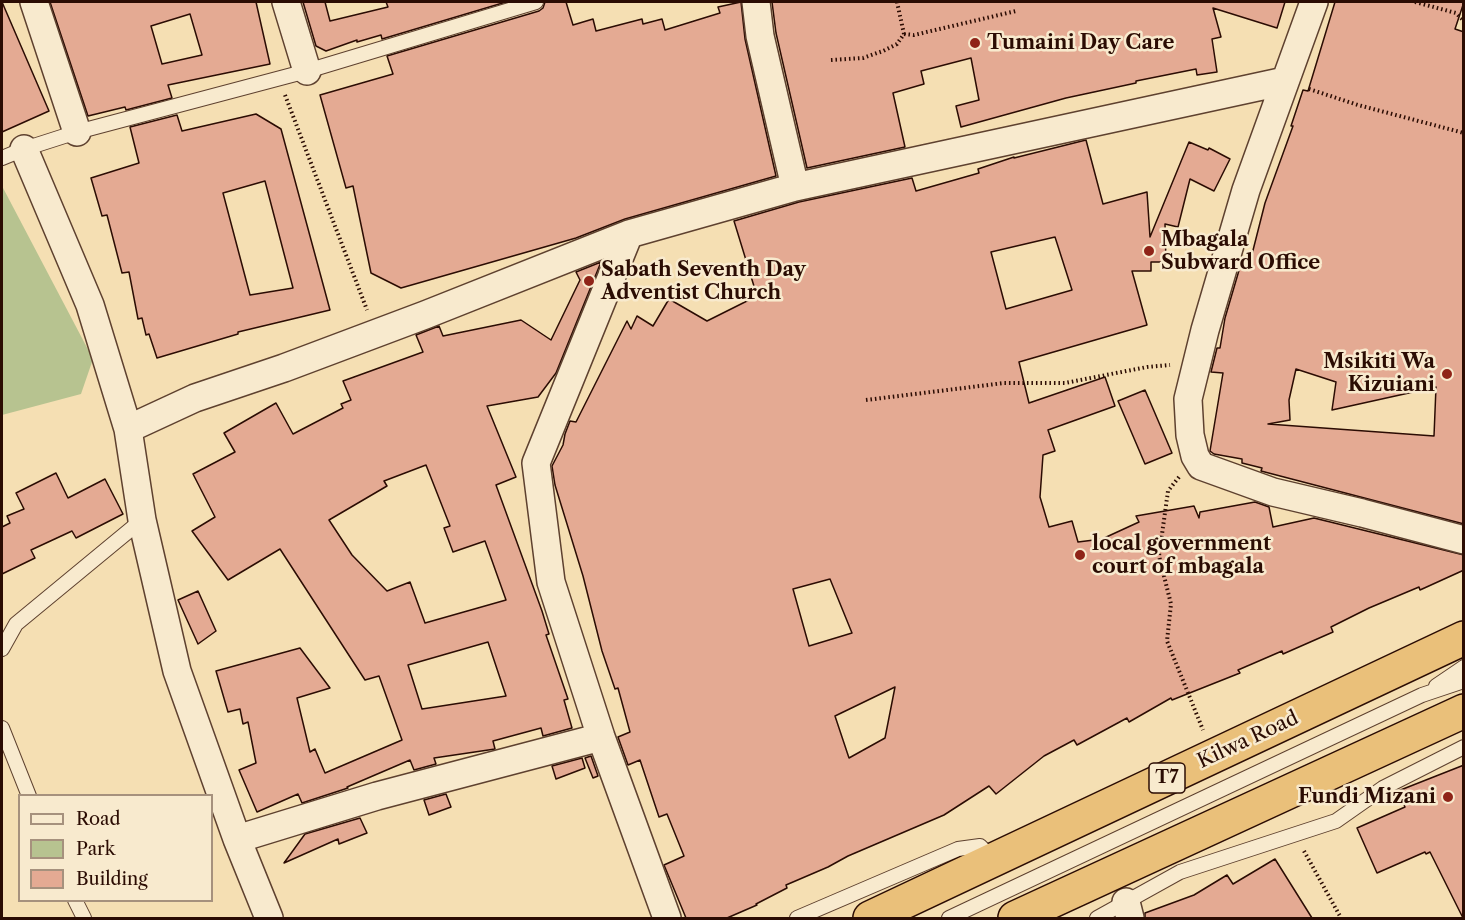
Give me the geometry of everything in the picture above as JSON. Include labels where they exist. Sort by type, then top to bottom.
[{"type":"highway","name":"Kilwa Road","points":[[870,918],[1464,638]]},
{"type":"highway","points":[[1015,918],[1464,711]]},
{"type":"street","points":[[34,2],[77,132]]},
{"type":"street","points":[[286,2],[307,71]]},
{"type":"street","points":[[756,2],[760,36],[795,187]]},
{"type":"street","points":[[1314,2],[1246,190],[1205,330],[1188,399],[1190,435],[1195,456],[1201,466],[1273,492],[1464,540]]},
{"type":"street","points":[[128,429],[195,398],[284,368],[629,234],[795,187],[1285,81]]},
{"type":"street","points":[[13,153],[90,305],[128,429],[142,520],[177,671],[237,839],[269,918]]},
{"type":"street","points":[[629,234],[536,463],[551,582],[601,737],[667,918]]},
{"type":"street","points":[[237,839],[377,796],[601,737]]},
{"type":"lane","points":[[13,153],[77,132],[307,71],[536,2]]},
{"type":"lane","points":[[2,649],[16,624],[142,520]]},
{"type":"lane","points":[[1422,695],[1464,667]]},
{"type":"lane","points":[[949,918],[1422,695],[1464,681]]},
{"type":"lane","points":[[2,728],[29,794]]},
{"type":"lane","points":[[1097,918],[1128,910],[1179,872],[1336,821],[1383,788],[1464,747]]},
{"type":"lane","points":[[797,918],[958,849],[980,846],[994,861]]},
{"type":"lane","points":[[76,902],[84,918]]},
{"type":"path","points":[[831,60],[863,58],[897,44],[904,34],[897,2]]},
{"type":"path","points":[[1415,2],[1456,13],[1464,21]]},
{"type":"path","points":[[904,34],[914,35],[1016,10]]},
{"type":"path","points":[[278,77],[376,333]]},
{"type":"path","points":[[1285,81],[1358,105],[1464,133]]},
{"type":"path","points":[[866,400],[1004,383],[1065,383],[1148,367],[1198,362]]},
{"type":"path","points":[[1195,456],[1168,491],[1159,556],[1171,604],[1167,641],[1203,729],[1217,754]]},
{"type":"path","points":[[1295,834],[1341,918]]},
{"type":"green space","points":[[2,186],[93,359],[81,394],[2,415]]},
{"type":"building","points":[[2,2],[49,111],[2,132]]},
{"type":"building","points":[[50,2],[256,2],[270,64],[168,85],[172,98],[126,110],[125,107],[88,116]],"holes":[[[190,14],[202,55],[162,64],[151,26]]]},
{"type":"building","points":[[303,2],[325,2],[330,21],[388,7],[386,2],[506,2],[382,39],[381,35],[357,42],[357,40],[326,51],[316,46]]},
{"type":"building","points":[[545,2],[566,2],[573,25],[593,19],[596,31],[642,19],[643,24],[662,19],[665,30],[720,13],[718,7],[741,2],[745,39],[776,176],[625,219],[576,238],[401,288],[371,273],[353,186],[346,188],[320,95],[393,74],[387,56],[539,11]]},
{"type":"building","points":[[772,2],[1285,2],[1277,28],[1213,8],[1221,37],[1212,39],[1217,72],[1197,75],[1196,69],[1136,81],[1136,83],[1066,98],[961,127],[956,106],[979,100],[971,58],[921,71],[924,84],[893,93],[905,147],[807,168],[776,33]]},
{"type":"building","points":[[1335,2],[1464,2],[1455,29],[1464,32],[1464,524],[1261,471],[1262,468],[1242,463],[1242,459],[1214,454],[1210,451],[1223,373],[1211,372],[1217,348],[1220,348],[1225,318],[1240,267],[1248,270],[1265,203],[1293,126],[1291,126],[1303,90],[1308,91]],"holes":[[[1296,369],[1336,382],[1332,410],[1436,387],[1434,436],[1268,424],[1290,420],[1289,400]]]},
{"type":"building","points":[[256,114],[281,129],[330,310],[238,332],[238,334],[157,358],[149,334],[146,335],[142,318],[138,319],[129,272],[122,273],[107,215],[102,216],[91,178],[139,163],[130,127],[177,115],[182,131]],"holes":[[[265,181],[293,288],[250,295],[223,193]]]},
{"type":"building","points":[[1086,140],[1103,204],[1147,192],[1150,237],[1189,142],[1208,150],[1209,148],[1230,159],[1214,191],[1190,179],[1178,227],[1165,224],[1166,262],[1151,262],[1151,271],[1132,271],[1147,325],[1019,362],[1029,403],[1105,377],[1115,406],[1048,430],[1055,451],[1043,455],[1040,497],[1049,527],[1072,521],[1078,542],[1102,539],[1139,522],[1136,516],[1194,506],[1199,518],[1200,512],[1255,502],[1269,507],[1273,527],[1314,518],[1464,555],[1464,570],[1420,590],[1419,587],[1369,608],[1331,627],[1333,632],[1283,654],[1282,651],[1238,670],[1240,673],[1172,700],[1171,698],[1129,722],[1127,718],[1077,745],[1074,740],[1044,756],[996,794],[989,786],[944,815],[786,885],[787,888],[757,905],[727,918],[686,918],[664,865],[684,856],[667,814],[659,817],[640,760],[628,765],[618,737],[630,732],[618,688],[615,689],[602,651],[583,576],[555,485],[552,466],[563,445],[570,421],[576,422],[627,321],[631,329],[637,316],[653,326],[669,299],[707,321],[757,296],[734,221],[799,202],[912,178],[916,191],[979,173],[978,169]],"holes":[[[1055,237],[1072,290],[1006,309],[991,252]],[[830,579],[852,633],[809,646],[793,589]],[[895,687],[885,738],[849,758],[835,716]]]},
{"type":"building","points":[[601,262],[556,373],[538,397],[487,406],[516,477],[496,485],[542,611],[549,634],[546,635],[568,699],[564,700],[572,728],[543,736],[541,728],[493,741],[495,749],[434,758],[436,764],[414,770],[410,760],[348,788],[302,803],[298,794],[257,812],[239,770],[256,763],[248,722],[243,724],[240,709],[228,712],[216,671],[300,648],[330,688],[297,698],[310,752],[315,749],[325,773],[402,740],[379,676],[365,680],[280,549],[228,580],[192,531],[215,517],[193,474],[235,452],[224,433],[276,403],[293,434],[343,408],[341,404],[351,400],[343,381],[423,352],[416,335],[439,326],[443,336],[521,320],[551,340],[580,280],[576,272]],"holes":[[[426,465],[450,526],[444,528],[453,552],[485,541],[506,600],[425,623],[410,582],[387,591],[352,555],[329,520],[387,486],[384,481]],[[488,642],[506,696],[422,709],[408,665]]]},
{"type":"building","points":[[1145,390],[1172,453],[1145,464],[1118,401]]},
{"type":"building","points":[[56,473],[68,498],[105,479],[123,514],[76,538],[72,531],[31,550],[35,558],[2,574],[2,527],[10,523],[7,516],[24,509],[16,493]]},
{"type":"building","points":[[198,591],[216,631],[198,644],[178,600]]},
{"type":"building","points":[[591,756],[598,776],[593,778],[585,758]]},
{"type":"building","points":[[582,758],[585,768],[556,779],[552,766]]},
{"type":"building","points":[[1464,765],[1463,918],[1430,852],[1426,854],[1425,852],[1377,873],[1357,828],[1405,807],[1398,791]]},
{"type":"building","points":[[446,794],[451,807],[429,815],[424,800]]},
{"type":"building","points":[[360,818],[367,833],[339,844],[338,839],[284,863],[305,834]]},
{"type":"building","points":[[1275,859],[1312,918],[1145,918],[1145,913],[1194,895],[1227,875],[1233,884]]},
{"type":"place","name":"Tumaini Day Care","points":[[975,43]]},
{"type":"place","name":"Mbagala Subward Office","points":[[1149,251]]},
{"type":"place","name":"Sabath Seventh Day Adventist Church","points":[[589,281]]},
{"type":"place","name":"Msikiti Wa Kizuiani","points":[[1447,374]]},
{"type":"place","name":"local government court of mbagala","points":[[1080,555]]},
{"type":"place","name":"Fundi Mizani","points":[[1448,797]]}]
